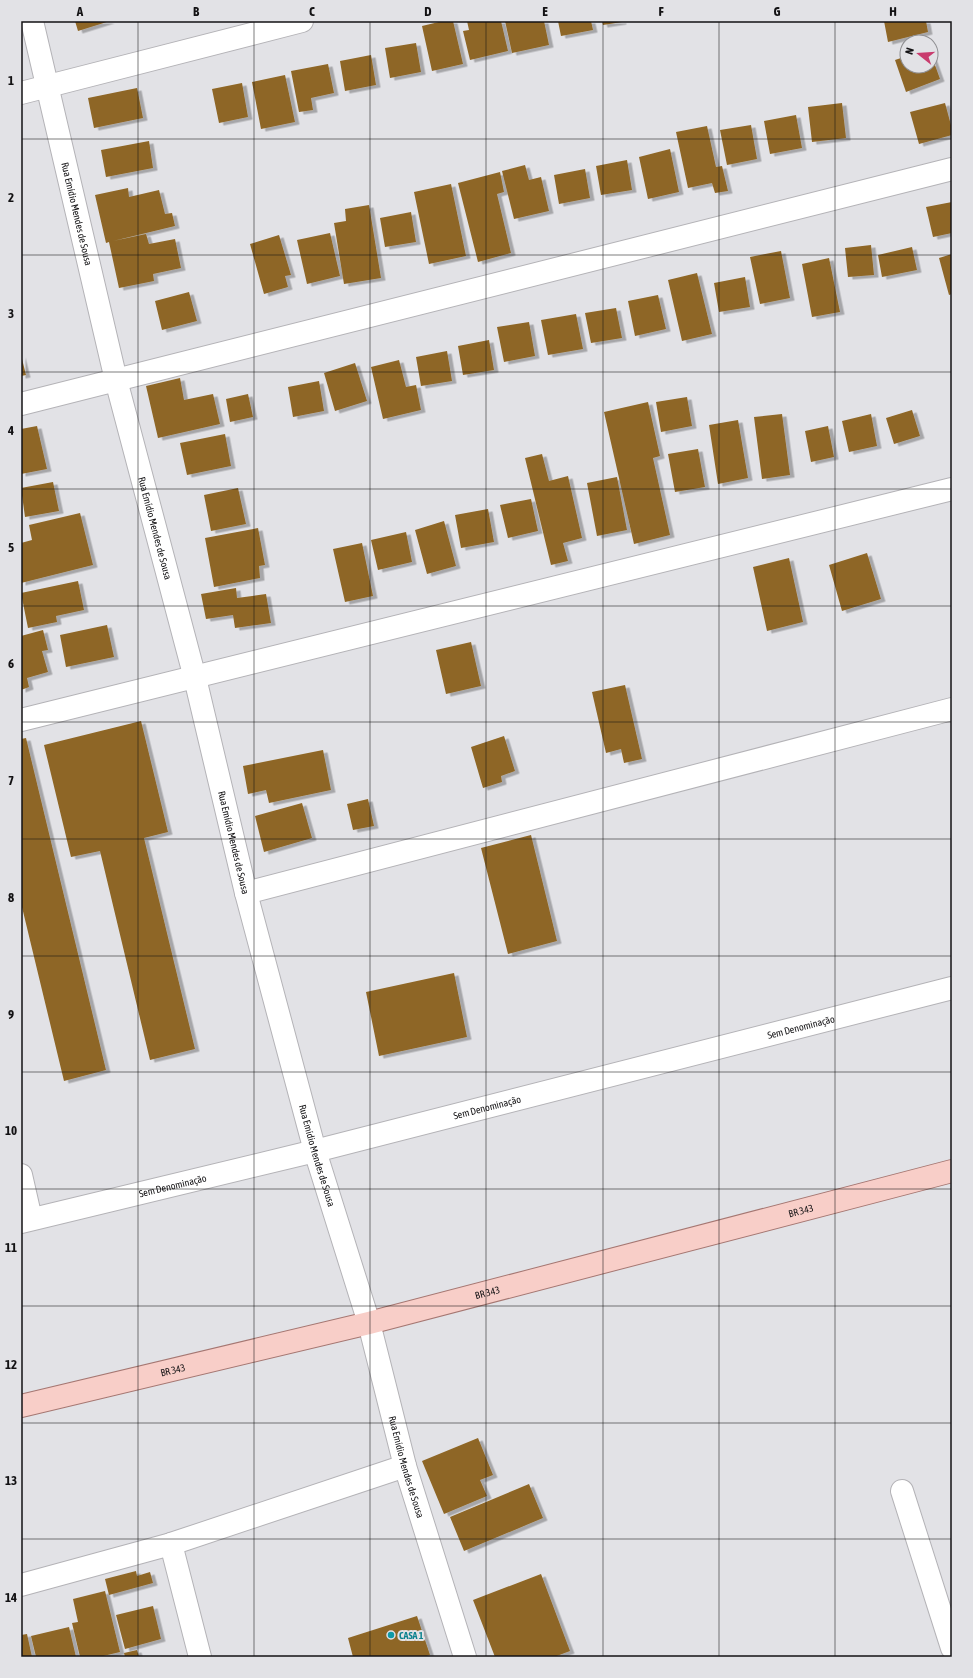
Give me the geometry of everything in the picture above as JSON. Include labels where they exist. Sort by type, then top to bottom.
[{"type":"main road","name":"BR 343","points":[[21,1406],[369,1323],[952,1171]]},
{"type":"street","name":"Rua Emídio Mendes de Sousa","points":[[32,21],[116,380],[195,678],[246,893],[315,1151],[369,1323],[405,1466],[465,1657]]},
{"type":"street","points":[[21,93],[302,21]]},
{"type":"street","points":[[21,404],[952,169]]},
{"type":"street","points":[[21,720],[952,489]]},
{"type":"street","points":[[246,893],[952,709]]},
{"type":"street","name":"Sem Denominação","points":[[26,1220],[315,1151],[952,988]]},
{"type":"street","points":[[21,1175],[26,1220]]},
{"type":"street","points":[[21,1585],[171,1544],[405,1466]]},
{"type":"street","points":[[902,1491],[952,1648]]},
{"type":"street","points":[[171,1544],[200,1657]]},
{"type":"building","points":[[75,21],[110,21],[78,31]]},
{"type":"building","points":[[443,21],[453,21],[463,64],[432,71],[422,26]]},
{"type":"building","points":[[467,21],[501,21],[508,51],[470,60],[463,31],[469,30]]},
{"type":"building","points":[[505,21],[544,21],[549,45],[512,53]]},
{"type":"building","points":[[558,21],[591,21],[593,30],[561,36]]},
{"type":"building","points":[[602,21],[622,21],[622,22],[603,25]]},
{"type":"building","points":[[884,21],[926,21],[928,32],[920,34],[899,34],[899,39],[888,42]]},
{"type":"building","points":[[416,43],[421,72],[390,78],[385,48]]},
{"type":"building","points":[[371,55],[376,85],[345,91],[340,61]]},
{"type":"building","points":[[899,59],[899,72],[895,60]]},
{"type":"building","points":[[328,64],[334,93],[311,98],[313,110],[299,112],[291,71]]},
{"type":"building","points":[[900,74],[938,74],[940,79],[906,92]]},
{"type":"building","points":[[285,75],[295,122],[261,129],[252,82]]},
{"type":"building","points":[[242,83],[248,117],[219,123],[212,89]]},
{"type":"building","points":[[137,88],[143,118],[94,128],[88,98]]},
{"type":"building","points":[[842,103],[846,138],[812,142],[808,107]]},
{"type":"building","points":[[945,103],[952,129],[952,135],[919,144],[910,112]]},
{"type":"building","points":[[796,115],[802,148],[770,154],[764,121]]},
{"type":"building","points":[[751,125],[757,159],[727,165],[720,130]]},
{"type":"building","points":[[707,126],[716,167],[722,166],[728,191],[715,193],[712,183],[688,188],[676,132]]},
{"type":"building","points":[[149,141],[153,168],[106,177],[101,150]]},
{"type":"building","points":[[670,149],[679,192],[648,199],[639,157]]},
{"type":"building","points":[[627,160],[632,190],[601,195],[596,166]]},
{"type":"building","points":[[525,165],[529,180],[541,177],[549,211],[514,219],[502,171]]},
{"type":"building","points":[[585,169],[590,198],[559,204],[554,175]]},
{"type":"building","points":[[500,172],[504,192],[497,194],[511,253],[478,262],[458,183]]},
{"type":"building","points":[[451,184],[466,256],[429,264],[414,192]]},
{"type":"building","points":[[128,188],[129,197],[159,190],[165,214],[172,213],[175,226],[113,241],[146,234],[149,244],[175,239],[181,268],[153,274],[154,281],[119,288],[109,242],[106,243],[95,195]]},
{"type":"building","points":[[952,202],[952,233],[933,237],[926,207]]},
{"type":"building","points":[[369,205],[381,278],[344,284],[334,223],[346,221],[345,209]]},
{"type":"building","points":[[411,212],[416,242],[385,247],[380,218]]},
{"type":"building","points":[[330,233],[340,276],[307,284],[297,240]]},
{"type":"building","points":[[279,235],[291,275],[285,276],[288,287],[264,294],[250,244]]},
{"type":"building","points":[[871,245],[874,275],[848,277],[845,248]]},
{"type":"building","points":[[912,247],[917,270],[882,277],[878,255]]},
{"type":"building","points":[[781,251],[790,298],[760,304],[750,257]]},
{"type":"building","points":[[952,254],[952,294],[949,295],[939,258]]},
{"type":"building","points":[[829,258],[840,312],[812,317],[802,264]]},
{"type":"building","points":[[697,273],[712,334],[682,341],[668,280]]},
{"type":"building","points":[[745,277],[750,307],[719,312],[714,283]]},
{"type":"building","points":[[189,292],[197,321],[162,330],[155,301]]},
{"type":"building","points":[[658,295],[666,329],[635,336],[628,301]]},
{"type":"building","points":[[616,308],[622,338],[591,343],[585,313]]},
{"type":"building","points":[[576,314],[583,349],[548,355],[541,320]]},
{"type":"building","points":[[529,322],[535,356],[504,362],[497,327]]},
{"type":"building","points":[[489,340],[494,370],[463,375],[458,346]]},
{"type":"building","points":[[447,351],[452,381],[421,386],[416,357]]},
{"type":"building","points":[[21,355],[26,375],[21,376]]},
{"type":"building","points":[[399,360],[406,387],[416,385],[421,410],[383,419],[371,367]]},
{"type":"building","points":[[355,363],[367,401],[335,411],[324,373]]},
{"type":"building","points":[[180,378],[184,400],[213,394],[220,424],[158,438],[146,386]]},
{"type":"building","points":[[319,381],[324,411],[293,417],[288,387]]},
{"type":"building","points":[[248,394],[253,417],[230,422],[226,399]]},
{"type":"building","points":[[687,397],[692,426],[661,432],[656,402]]},
{"type":"building","points":[[648,402],[660,456],[653,458],[670,535],[634,544],[604,412]]},
{"type":"building","points":[[912,410],[920,436],[894,444],[886,418]]},
{"type":"building","points":[[782,414],[790,475],[762,479],[754,417]]},
{"type":"building","points":[[871,414],[877,446],[849,452],[842,421]]},
{"type":"building","points":[[738,420],[748,478],[718,484],[709,425]]},
{"type":"building","points":[[37,426],[47,469],[21,474],[21,429]]},
{"type":"building","points":[[828,426],[834,457],[811,462],[805,431]]},
{"type":"building","points":[[225,434],[231,466],[187,475],[180,443]]},
{"type":"building","points":[[698,449],[705,487],[675,492],[668,454]]},
{"type":"building","points":[[542,454],[549,481],[568,476],[582,538],[563,543],[568,561],[551,565],[525,458]]},
{"type":"building","points":[[617,477],[627,530],[597,536],[587,483]]},
{"type":"building","points":[[53,482],[59,511],[25,517],[21,488]]},
{"type":"building","points":[[238,488],[246,524],[211,531],[204,495]]},
{"type":"building","points":[[531,499],[538,531],[508,538],[500,505]]},
{"type":"building","points":[[488,509],[494,542],[461,548],[455,515]]},
{"type":"building","points":[[80,513],[93,565],[21,583],[21,543],[32,540],[29,525]]},
{"type":"building","points":[[444,521],[456,566],[427,574],[415,530]]},
{"type":"building","points":[[258,528],[265,565],[259,566],[260,578],[214,587],[205,538]]},
{"type":"building","points":[[406,532],[412,562],[378,570],[371,540]]},
{"type":"building","points":[[362,543],[373,596],[345,602],[333,549]]},
{"type":"building","points":[[867,553],[881,599],[842,611],[829,565]]},
{"type":"building","points":[[789,558],[803,622],[767,631],[753,567]]},
{"type":"building","points":[[78,581],[84,610],[56,616],[57,622],[28,628],[21,593]]},
{"type":"building","points":[[236,588],[237,598],[266,594],[271,623],[235,628],[233,615],[206,619],[201,594]]},
{"type":"building","points":[[107,625],[114,657],[66,667],[60,635]]},
{"type":"building","points":[[43,630],[48,650],[42,651],[48,672],[27,678],[29,687],[21,690],[21,636]]},
{"type":"building","points":[[471,642],[481,686],[446,694],[436,650]]},
{"type":"building","points":[[625,685],[642,759],[624,763],[621,749],[606,753],[592,692]]},
{"type":"building","points":[[141,721],[168,832],[144,838],[195,1049],[150,1060],[100,851],[71,857],[44,745]]},
{"type":"building","points":[[504,736],[515,771],[501,776],[502,782],[483,788],[471,747]]},
{"type":"building","points":[[26,738],[106,1070],[64,1081],[21,903],[21,739]]},
{"type":"building","points":[[323,750],[331,790],[269,803],[266,790],[248,794],[243,766]]},
{"type":"building","points":[[368,799],[374,826],[353,830],[347,804]]},
{"type":"building","points":[[302,803],[312,838],[264,852],[255,816]]},
{"type":"building","points":[[531,835],[557,941],[508,954],[481,848]]},
{"type":"building","points":[[454,973],[467,1037],[379,1056],[366,992]]},
{"type":"building","points":[[478,1438],[493,1475],[480,1480],[487,1496],[444,1514],[422,1461]]},
{"type":"building","points":[[529,1484],[543,1518],[464,1551],[450,1517]]},
{"type":"building","points":[[136,1571],[137,1576],[150,1572],[153,1583],[109,1595],[105,1579]]},
{"type":"building","points":[[541,1574],[570,1651],[554,1657],[495,1657],[473,1600]]},
{"type":"building","points":[[105,1591],[120,1652],[99,1657],[80,1657],[72,1623],[78,1622],[73,1599]]},
{"type":"building","points":[[153,1606],[161,1639],[125,1649],[116,1615]]},
{"type":"building","name":"CASA 1","points":[[417,1616],[430,1655],[423,1657],[353,1657],[348,1638]]},
{"type":"building","points":[[69,1627],[76,1657],[36,1657],[31,1636]]},
{"type":"building","points":[[27,1634],[32,1657],[21,1657],[21,1635]]},
{"type":"building","points":[[137,1650],[139,1657],[125,1657],[124,1653]]},
{"type":"place","name":"CASA 1","points":[[391,1635]]}]
